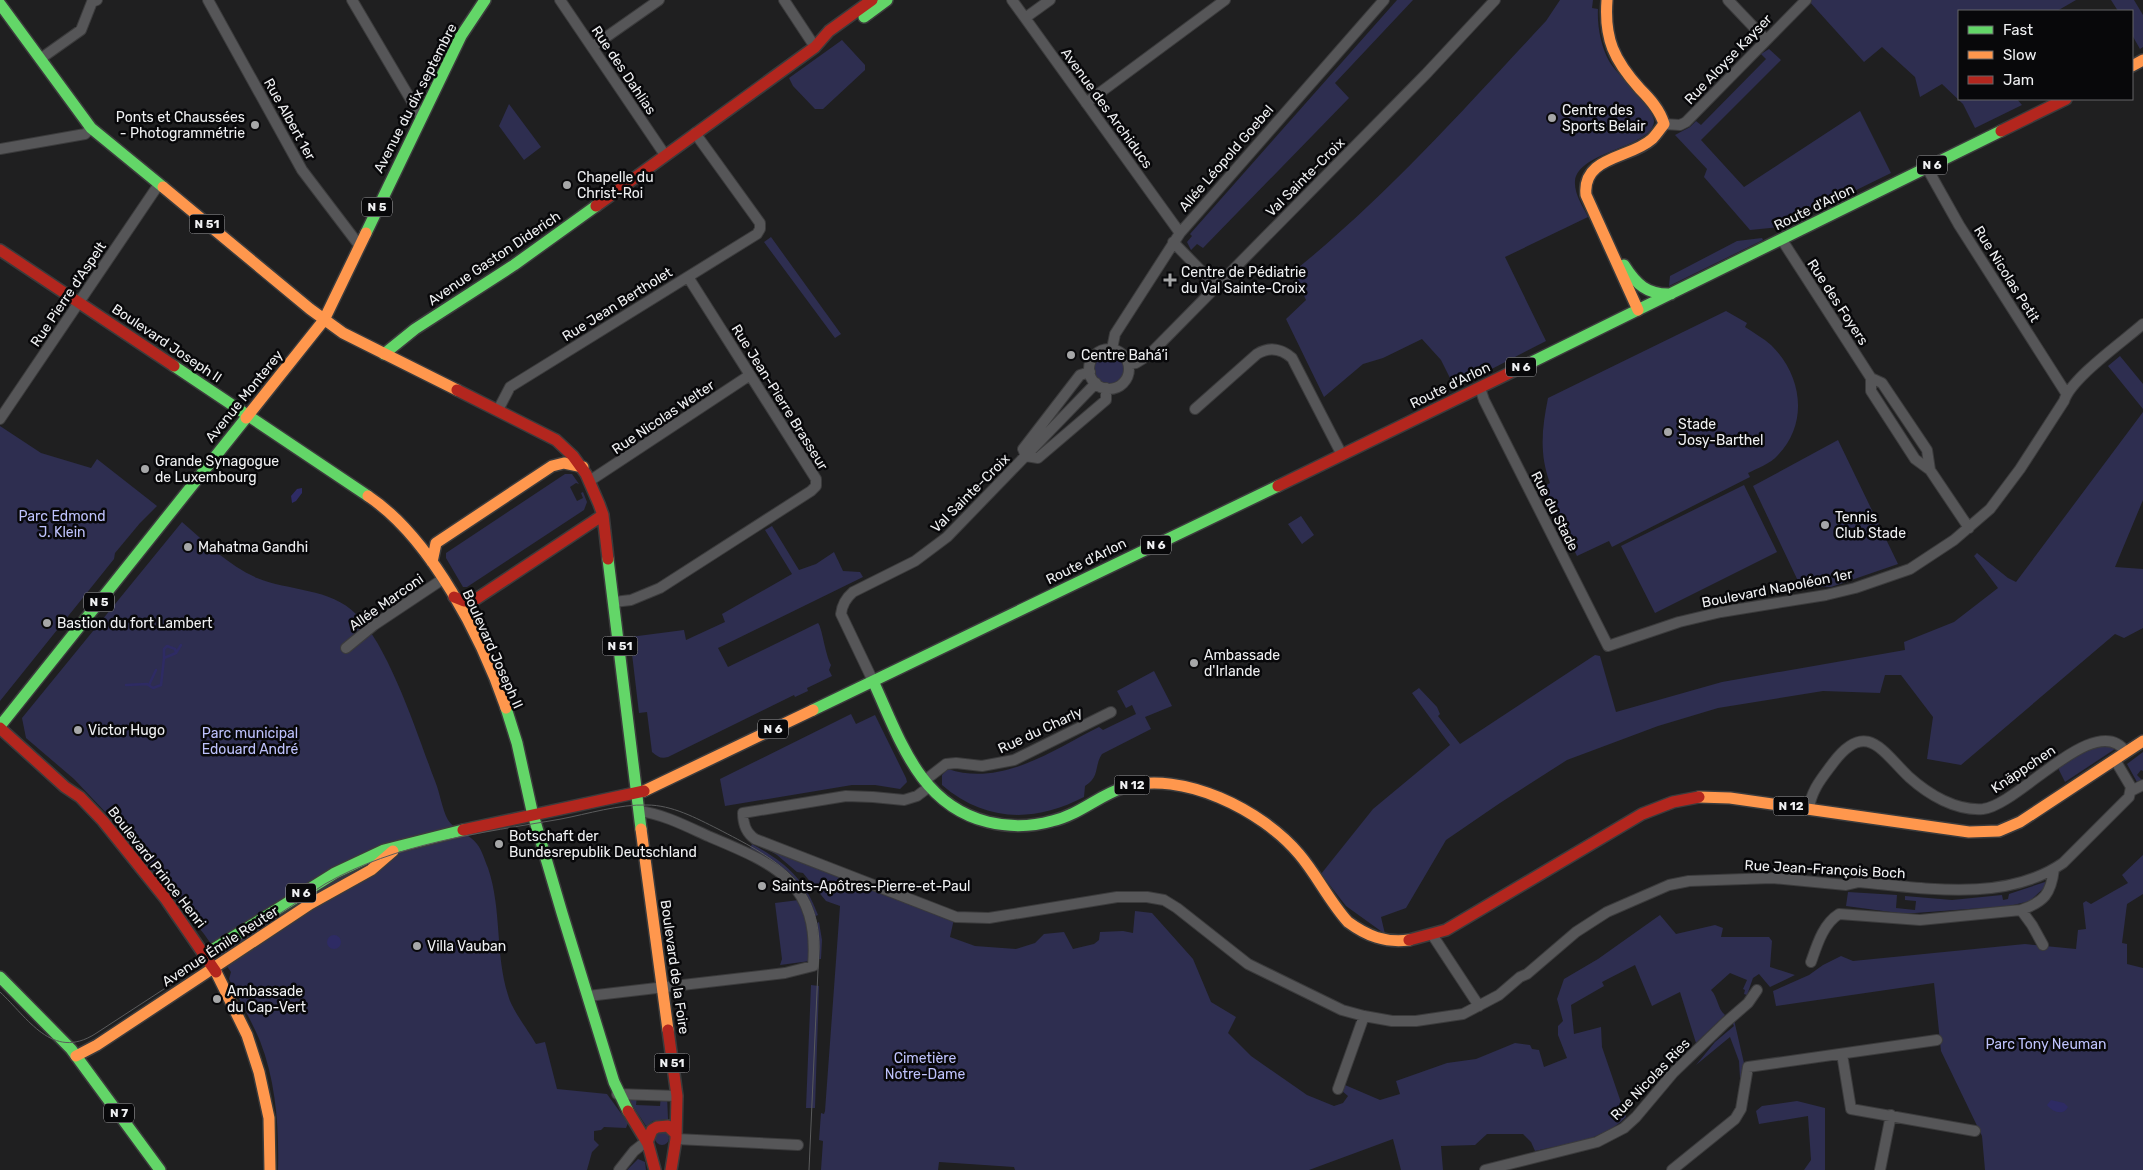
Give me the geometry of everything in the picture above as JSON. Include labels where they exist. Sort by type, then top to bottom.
[{"type":"main road","name":"Avenue du dix septembre","points":[[324,320],[461,36],[485,0]]},
{"type":"main road","name":"Avenue Gaston Diderich","points":[[815,47],[829,31],[872,0]]},
{"type":"main road","name":"Avenue Gaston Diderich","points":[[384,354],[415,329],[514,265],[815,47],[833,39],[887,0]]},
{"type":"main road","points":[[1607,0],[1606,31],[1615,58],[1622,69],[1657,107],[1664,124],[1651,140],[1598,166],[1590,173],[1585,184],[1586,195],[1638,310]]},
{"type":"main road","name":"N 51","points":[[0,4],[91,128],[324,320],[343,333],[556,440],[582,467],[591,480],[603,515],[639,811]]},
{"type":"main road","name":"Route d'Arlon","points":[[873,681],[1480,388],[2064,100]]},
{"type":"main road","points":[[1602,228],[1630,275],[1642,288],[1649,293],[1658,295],[1671,294]]},
{"type":"main road","name":"Boulevard Joseph II","points":[[0,250],[380,504],[413,537],[432,562],[454,597],[496,683],[514,734],[534,815],[617,1094],[649,1143],[655,1170]]},
{"type":"main road","name":"Avenue Monterey","points":[[0,727],[324,320]]},
{"type":"main road","points":[[432,562],[436,543],[552,466],[564,463],[582,467]]},
{"type":"main road","points":[[454,597],[473,601],[603,515]]},
{"type":"main road","name":"N 12","points":[[873,681],[926,784],[943,801],[957,810],[979,819],[1006,825],[1041,824],[1071,814],[1118,789],[1144,783],[1166,783],[1186,787],[1212,795],[1252,815],[1273,829],[1298,853],[1338,910],[1360,930],[1382,940],[1403,942],[1418,940],[1446,930],[1642,814],[1673,802],[1697,796],[1730,798],[1969,832],[1999,830],[2020,822],[2143,741]]},
{"type":"main road","name":"N 6","points":[[638,794],[873,681]]},
{"type":"main road","name":"Boulevard Prince Henri","points":[[0,727],[65,788],[80,797],[103,821],[165,898],[213,968],[229,995],[247,1035],[260,1072],[269,1118],[270,1170]]},
{"type":"main road","name":"Avenue Émile Reuter","points":[[204,955],[335,872],[369,856],[442,834],[638,794]]},
{"type":"main road","name":"Boulevard de la Foire","points":[[639,811],[677,1096],[676,1139],[671,1170]]},
{"type":"main road","name":"Avenue Émile Reuter","points":[[76,1056],[97,1045],[310,904],[365,874],[404,844]]},
{"type":"main road","name":"N 7","points":[[0,977],[76,1056],[160,1170]]},
{"type":"main road","points":[[656,1126],[668,1126],[676,1139],[666,1150],[655,1149],[649,1143],[648,1134],[656,1126]]},
{"type":"street","points":[[40,60],[81,30],[92,2],[97,0]]},
{"type":"street","name":"Rue Albert 1er","points":[[208,0],[302,170],[359,245]]},
{"type":"street","points":[[352,0],[421,117]]},
{"type":"street","name":"Rue des Dahlias","points":[[560,0],[665,155]]},
{"type":"street","points":[[592,47],[659,0]]},
{"type":"street","points":[[784,0],[815,47]]},
{"type":"street","name":"Avenue des Archiducs","points":[[1012,0],[1180,233]]},
{"type":"street","points":[[1025,18],[1050,0]]},
{"type":"street","points":[[1086,103],[1225,0]]},
{"type":"street","name":"Allée Léopold Goebel","points":[[1112,349],[1115,334],[1180,233],[1384,0]]},
{"type":"street","name":"Val Sainte-Croix","points":[[1129,364],[1144,359],[1426,74],[1495,0]]},
{"type":"street","points":[[1728,0],[1766,40]]},
{"type":"street","name":"Rue Aloyse Kayser","points":[[1664,124],[1680,126],[1686,122],[1806,0]]},
{"type":"street","points":[[0,149],[85,134],[91,128]]},
{"type":"street","name":"Rue Jean Bertholet","points":[[498,410],[510,387],[758,234],[760,223],[695,133]]},
{"type":"street","name":"Rue Nicolas Petit","points":[[1927,168],[1959,225],[2066,393]]},
{"type":"street","name":"Rue Pierre d'Aspelt","points":[[0,419],[159,184]]},
{"type":"street","name":"Rue des Foyers","points":[[1782,240],[1871,378],[1882,383],[1927,450],[1930,470]]},
{"type":"street","points":[[1173,242],[1216,286]]},
{"type":"street","name":"Rue Jean-Pierre Brasseur","points":[[614,602],[631,600],[660,588],[816,486],[816,479],[688,277]]},
{"type":"street","name":"Boulevard Napoléon 1er","points":[[1608,646],[1679,622],[1721,612],[1826,595],[1905,572],[1954,540],[1990,510],[2020,469],[2064,400],[2066,393],[2143,324]]},
{"type":"street","points":[[1090,372],[1096,383],[1106,388],[1114,388],[1121,385],[1129,372],[1129,364],[1123,354],[1112,349]]},
{"type":"street","name":"Val Sainte-Croix","points":[[1026,456],[1023,449],[1080,375],[1090,372],[1090,365],[1098,353],[1112,349]]},
{"type":"street","points":[[1195,410],[1263,350],[1280,350],[1292,358],[1342,455]]},
{"type":"street","name":"Rue Nicolas Welter","points":[[591,480],[750,375]]},
{"type":"street","name":"Rue des Foyers","points":[[1871,378],[1871,391],[1915,459],[1930,470],[1969,528]]},
{"type":"street","name":"Val Sainte-Croix","points":[[873,681],[841,614],[844,601],[854,592],[915,560],[947,537],[1096,383]]},
{"type":"street","name":"Val Sainte-Croix","points":[[1026,456],[1038,458],[1106,400],[1106,388]]},
{"type":"street","name":"Rue du Stade","points":[[1480,388],[1484,400],[1608,646]]},
{"type":"street","name":"Allée Marconi","points":[[346,648],[374,625],[443,580]]},
{"type":"street","name":"Rue du Charly","points":[[743,813],[846,796],[873,796],[904,800],[917,796],[946,764],[956,763],[982,766],[1014,760],[1111,712]]},
{"type":"street","name":"Knäppchen","points":[[1808,809],[1814,789],[1843,749],[1863,741],[1874,744],[1887,752],[1909,777],[1925,790],[1945,802],[1966,809],[1985,808],[2004,801],[2081,747],[2096,742],[2115,742],[2122,746],[2126,752]]},
{"type":"street","points":[[2115,760],[2129,782],[2131,791],[2143,785]]},
{"type":"street","name":"Rue Jean-François Boch","points":[[743,813],[746,829],[755,839],[956,917],[989,918],[1117,897],[1147,897],[1164,900],[1177,908],[1248,964],[1342,1010],[1392,1021],[1416,1021],[1462,1014],[1479,1006],[1527,974],[1576,932],[1608,912],[1669,885],[1689,882],[1772,878],[1846,885],[1858,882],[1952,891],[1979,890],[2014,884],[2054,869],[2063,863],[2130,798],[2131,791]]},
{"type":"street","points":[[588,996],[786,973],[814,966],[814,934],[810,915],[797,890],[785,876],[770,864],[733,846],[664,817],[639,811]]},
{"type":"street","points":[[1811,962],[1818,941],[1828,924],[1839,914],[1920,920],[2021,910],[2033,906],[2043,899],[2052,888],[2054,869]]},
{"type":"street","points":[[2021,910],[2032,925],[2042,945]]},
{"type":"street","points":[[1432,936],[1479,1006]]},
{"type":"street","name":"Rue Nicolas Ries","points":[[1485,1170],[1597,1142],[1624,1128],[1636,1117],[1673,1073],[1748,1003],[1757,990]]},
{"type":"street","points":[[1338,1089],[1364,1016]]},
{"type":"street","points":[[1672,1170],[1735,1119],[1742,1110],[1748,1067],[1937,1040]]},
{"type":"street","points":[[1842,1054],[1851,1109],[1975,1131]]},
{"type":"street","points":[[617,1094],[677,1096]]},
{"type":"street","points":[[1880,1170],[1891,1115]]},
{"type":"street","points":[[676,1139],[798,1145]]},
{"type":"street","points":[[620,1170],[634,1151],[649,1143]]},
{"type":"green space","points":[[1397,0],[1413,0],[1335,83],[1349,98],[1203,248],[1197,244],[1191,250],[1187,242],[1192,236],[1190,234]]},
{"type":"green space","points":[[1560,0],[1593,0],[1592,8],[1598,9],[1600,36],[1609,61],[1649,109],[1654,122],[1650,131],[1641,138],[1601,156],[1588,163],[1579,171],[1575,186],[1579,200],[1588,217],[1505,257],[1546,341],[1455,388],[1441,360],[1422,339],[1383,358],[1363,364],[1324,397],[1286,319],[1306,300],[1293,272],[1393,183],[1546,21]]},
{"type":"green space","points":[[1808,0],[2076,0],[2059,10],[1958,10],[1958,99],[1942,84],[1920,97],[1915,77],[1882,47],[1864,62]]},
{"type":"green space","points":[[2111,0],[2134,0],[2143,15],[2143,47],[2140,49],[2133,37],[2133,10],[2117,10]]},
{"type":"green space","points":[[842,40],[865,65],[865,70],[823,109],[815,109],[793,86],[789,78]]},
{"type":"green space","points":[[1769,49],[1781,60],[1701,140],[1744,187],[1860,111],[1891,173],[1781,227],[1750,230],[1704,177],[1707,169],[1675,135],[1690,127],[1696,121],[1701,125],[1766,59],[1761,54]]},
{"type":"green space","points":[[1959,100],[2018,100],[2022,105],[1975,128],[1963,104]]},
{"type":"green space","points":[[509,104],[541,147],[524,160],[499,126]]},
{"type":"green space","points":[[771,237],[841,334],[835,338],[764,242]]},
{"type":"green space","points":[[1762,238],[1763,240],[1669,286],[1670,276],[1737,241]]},
{"type":"green space","name":"Stade Josy-Barthel","points":[[1726,311],[1747,323],[1745,327],[1771,345],[1790,370],[1798,399],[1798,414],[1788,442],[1771,461],[1748,473],[1750,477],[1612,547],[1609,541],[1577,556],[1543,487],[1550,483],[1543,451],[1544,420],[1548,398]]},
{"type":"green space","points":[[1109,355],[1119,360],[1124,370],[1119,380],[1109,385],[1099,380],[1094,370],[1099,360]]},
{"type":"green space","points":[[2120,356],[2143,384],[2143,409],[2108,366]]},
{"type":"green space","points":[[2143,412],[2143,500],[2115,567],[2143,569],[2143,628],[2124,638],[2115,634],[1961,765],[1927,759],[1933,717],[1901,675],[1885,675],[1880,693],[1823,691],[1718,708],[1658,726],[1567,760],[1446,840],[1406,908],[1381,917],[1385,934],[1346,906],[1321,874],[1373,809],[1450,745],[1412,693],[1419,688],[1437,707],[1440,714],[1438,716],[1460,744],[1595,655],[1600,656],[1616,712],[1722,682],[1905,650],[1904,642],[1954,622],[1998,588],[1974,556],[1977,553],[2008,578],[2016,582]]},
{"type":"green space","name":"Parc Edmond J. Klein","points":[[0,426],[41,453],[91,468],[97,459],[157,506],[115,553],[114,559],[0,701]]},
{"type":"green space","name":"Tennis Club Stade","points":[[1838,440],[1898,564],[1831,587],[1806,586],[1803,581],[1799,583],[1753,486]]},
{"type":"green space","points":[[565,474],[572,474],[579,484],[576,483],[570,487],[577,501],[583,498],[581,493],[583,492],[587,502],[584,510],[467,587],[463,587],[446,558],[446,553]]},
{"type":"green space","points":[[1744,485],[1777,552],[1655,613],[1621,546]]},
{"type":"green space","points":[[1301,516],[1314,535],[1302,544],[1288,524]]},
{"type":"green space","name":"Parc municipal Edouard André","points":[[182,522],[218,553],[247,573],[269,582],[334,599],[346,606],[356,614],[380,648],[402,693],[448,820],[454,827],[477,844],[488,868],[495,899],[501,964],[508,995],[513,1007],[536,1044],[545,1042],[557,1089],[607,1094],[628,1123],[626,1128],[604,1127],[601,1130],[594,1131],[594,1140],[599,1145],[592,1152],[587,1170],[278,1170],[277,1121],[270,1072],[260,1041],[229,979],[231,972],[204,934],[109,816],[74,779],[26,738],[22,718]]},
{"type":"green space","points":[[772,526],[799,570],[816,564],[834,552],[843,571],[860,572],[863,577],[718,648],[728,667],[818,623],[831,665],[829,670],[832,676],[807,688],[808,691],[795,697],[794,695],[668,757],[658,756],[652,752],[647,712],[639,713],[630,637],[684,630],[686,640],[725,622],[722,614],[792,574],[765,530]]},
{"type":"green space","points":[[1154,671],[1172,706],[1145,717],[1151,729],[1102,754],[1093,779],[1085,786],[1084,797],[1047,811],[1010,815],[975,806],[958,797],[942,785],[942,775],[948,769],[968,773],[988,773],[1007,770],[1045,755],[1099,727],[1103,730],[1136,714],[1132,705],[1126,708],[1117,691]]},
{"type":"green space","points":[[851,714],[856,724],[875,715],[906,778],[907,782],[900,789],[875,785],[852,785],[725,806],[720,779]]},
{"type":"green space","points":[[2097,743],[2118,747],[2065,782],[2057,766]]},
{"type":"green space","points":[[2143,752],[2143,771],[2141,770],[2137,775],[2142,780],[2137,782],[2127,764]]},
{"type":"green space","name":"Cimetière Notre-Dame","points":[[753,841],[954,919],[950,937],[975,946],[1016,949],[1035,943],[1044,934],[1064,932],[1073,949],[1094,944],[1099,940],[1100,932],[1123,931],[1133,933],[1135,911],[1152,913],[1193,959],[1211,1002],[1236,1017],[1228,1033],[1251,1056],[1307,1095],[1334,1106],[1343,1103],[1348,1096],[1342,1091],[1345,1085],[1380,1100],[1400,1094],[1396,1081],[1447,1063],[1476,1059],[1515,1043],[1530,1045],[1532,1049],[1539,1050],[1544,1067],[1567,1058],[1558,1035],[1558,1026],[1563,1021],[1557,999],[1564,979],[1598,959],[1660,915],[1676,934],[1715,925],[1723,928],[1721,937],[1769,937],[1772,941],[1770,967],[1795,975],[1770,987],[1759,974],[1753,978],[1747,995],[1744,994],[1745,990],[1743,989],[1747,980],[1730,973],[1711,990],[1725,1015],[1696,1043],[1680,992],[1652,1006],[1635,965],[1602,982],[1604,986],[1571,1005],[1574,1034],[1601,1027],[1602,1047],[1626,1117],[1617,1125],[1595,1136],[1535,1151],[1531,1142],[1523,1134],[1487,1134],[1475,1145],[1441,1146],[1443,1170],[1401,1170],[1393,1139],[1309,1170],[1015,1170],[1014,1167],[939,1162],[938,1170],[821,1170],[823,1141],[819,1140],[821,1113],[824,1114],[825,1111],[840,906],[826,901],[803,873],[797,872],[777,855]]},
{"type":"green space","points":[[752,844],[775,858],[800,881],[813,902],[818,915],[813,917],[809,905],[749,851]]},
{"type":"green space","name":"Parc Tony Neuman","points":[[2143,855],[2143,894],[2127,904],[2122,943],[2127,944],[2127,964],[2143,968],[2143,1170],[1985,1170],[1982,1136],[1941,1051],[1934,983],[1776,1006],[1773,991],[1809,975],[1841,956],[1853,961],[2025,944],[2076,949],[2078,930],[2086,929],[2083,903],[2086,901],[2091,904],[2128,883],[2122,875]]},
{"type":"green space","points":[[2045,882],[2047,885],[2030,901],[2009,906],[1898,913],[1846,906],[1848,892],[1897,895],[1896,908],[1915,910],[1916,901],[1905,900],[1905,896],[1952,900],[2002,895],[2003,900],[2008,899],[2009,894]]},
{"type":"green space","points":[[799,900],[805,914],[808,929],[810,961],[780,965],[782,959],[775,903]]},
{"type":"green space","points":[[819,922],[822,940],[821,959],[816,959],[815,924]]},
{"type":"green space","points":[[811,985],[819,986],[815,1108],[806,1108]]},
{"type":"green space","points":[[1734,1020],[1747,1076],[1740,1078],[1739,1061],[1730,1037],[1696,1065],[1715,1042],[1734,1026],[1732,1022]]},
{"type":"green space","points":[[625,1094],[637,1095],[636,1105],[660,1106],[661,1096],[667,1096],[668,1119],[653,1121],[646,1126]]},
{"type":"green space","points":[[1797,1101],[1825,1108],[1825,1170],[1804,1170],[1811,1160],[1808,1116],[1759,1124],[1756,1111],[1762,1106]]},
{"type":"green space","points":[[659,1131],[665,1131],[669,1138],[665,1145],[659,1145],[655,1141],[655,1135]]},
{"type":"green space","points":[[638,1159],[645,1162],[646,1170],[627,1170]]},
{"type":"shaded area","points":[[302,488],[302,493],[292,503],[291,496],[297,489]]},
{"type":"shaded area","points":[[334,935],[339,937],[341,942],[339,947],[334,949],[329,947],[327,942],[329,937]]},
{"type":"shaded area","points":[[2051,1100],[2064,1103],[2068,1107],[2061,1112],[2055,1111],[2047,1105]]},
{"type":"waterway","points":[[126,685],[147,684],[153,688],[161,685],[164,658],[176,653],[181,645]]},
{"type":"waterway","points":[[164,658],[164,649],[167,646],[175,649],[176,653]]},
{"type":"waterway","points":[[149,685],[156,670]]},
{"type":"tram line","points":[[0,992],[42,1033],[53,1039],[66,1042],[80,1041],[95,1034],[325,884],[352,870],[410,849],[440,841],[615,808],[637,805],[666,807],[710,825],[756,849],[788,873],[801,887],[811,904],[817,924],[819,947],[809,1170]]},
{"type":"traffic: fast","points":[[366,233],[461,36],[485,0]]},
{"type":"traffic: fast","points":[[864,17],[887,0]]},
{"type":"traffic: fast","points":[[0,4],[91,128],[163,187]]},
{"type":"traffic: fast","points":[[1530,363],[2001,131]]},
{"type":"traffic: fast","points":[[384,354],[415,329],[514,265],[596,206]]},
{"type":"traffic: fast","points":[[1624,265],[1633,278],[1643,287],[1655,293],[1671,294]]},
{"type":"traffic: fast","points":[[174,366],[368,496]]},
{"type":"traffic: fast","points":[[0,726],[246,418]]},
{"type":"traffic: fast","points":[[813,710],[1278,486]]},
{"type":"traffic: fast","points":[[608,559],[641,829]]},
{"type":"traffic: fast","points":[[873,681],[903,747],[915,767],[928,785],[945,801],[964,813],[996,824],[1020,826],[1036,824],[1062,818],[1125,787]]},
{"type":"traffic: fast","points":[[506,708],[517,743],[532,811],[562,913],[614,1082],[628,1111]]},
{"type":"traffic: fast","points":[[204,955],[335,873],[384,850],[463,830]]},
{"type":"traffic: fast","points":[[0,977],[71,1049],[160,1170]]},
{"type":"traffic: slow","points":[[1607,0],[1606,14],[1609,38],[1617,58],[1657,109],[1664,124],[1652,139],[1643,146],[1599,165],[1587,182],[1586,195],[1638,310]]},
{"type":"traffic: slow","points":[[2133,65],[2143,60]]},
{"type":"traffic: slow","points":[[163,187],[310,309],[343,333],[457,390]]},
{"type":"traffic: slow","points":[[246,418],[324,320],[366,233]]},
{"type":"traffic: slow","points":[[432,562],[436,543],[552,466],[564,463],[583,467]]},
{"type":"traffic: slow","points":[[368,496],[391,514],[413,537],[452,592],[483,651],[506,708]]},
{"type":"traffic: slow","points":[[644,791],[813,710]]},
{"type":"traffic: slow","points":[[1699,797],[1730,798],[1969,832],[1999,831],[2020,822],[2143,741]]},
{"type":"traffic: slow","points":[[1125,787],[1147,783],[1171,784],[1195,789],[1243,809],[1283,838],[1299,854],[1348,922],[1369,935],[1384,939],[1409,940]]},
{"type":"traffic: slow","points":[[641,829],[668,1030]]},
{"type":"traffic: slow","points":[[76,1056],[97,1045],[310,904],[371,870],[393,851]]},
{"type":"traffic: slow","points":[[216,972],[247,1035],[259,1072],[269,1118],[270,1170]]},
{"type":"traffic: jam","points":[[596,206],[815,47],[829,31],[872,0]]},
{"type":"traffic: jam","points":[[2001,131],[2064,100]]},
{"type":"traffic: jam","points":[[0,250],[174,366]]},
{"type":"traffic: jam","points":[[1278,486],[1530,363]]},
{"type":"traffic: jam","points":[[457,390],[556,440],[573,456],[586,474],[603,515],[608,559]]},
{"type":"traffic: jam","points":[[454,597],[464,601],[473,601],[603,515]]},
{"type":"traffic: jam","points":[[0,728],[65,787],[80,797],[103,821],[165,898],[216,972]]},
{"type":"traffic: jam","points":[[463,830],[644,791]]},
{"type":"traffic: jam","points":[[1409,940],[1446,930],[1642,814],[1673,802],[1699,797]]},
{"type":"traffic: jam","points":[[668,1030],[677,1096],[676,1139],[671,1170]]},
{"type":"traffic: jam","points":[[628,1111],[648,1144],[655,1170]]},
{"type":"traffic: jam","points":[[648,1140],[652,1130],[657,1127],[668,1126],[676,1134]]},
{"type":"place","name":"Centre des Sports Belair","points":[[1552,118]]},
{"type":"place","name":"Ponts et Chaussées - Photogrammétrie","points":[[255,125]]},
{"type":"place","name":"Chapelle du Christ-Roi","points":[[567,185]]},
{"type":"place","name":"Centre de Pédiatrie du Val Sainte-Croix","points":[[1170,280]]},
{"type":"place","name":"Centre Bahá’i","points":[[1071,355]]},
{"type":"place","name":"Stade Josy-Barthel","points":[[1668,432]]},
{"type":"place","name":"Grande Synagogue de Luxembourg","points":[[145,469]]},
{"type":"place","name":"Tennis Club Stade","points":[[1825,525]]},
{"type":"place","name":"Mahatma Gandhi","points":[[188,547]]},
{"type":"place","name":"Bastion du fort Lambert","points":[[47,623]]},
{"type":"place","name":"Ambassade d'Irlande","points":[[1194,663]]},
{"type":"place","name":"Victor Hugo","points":[[78,730]]},
{"type":"place","name":"Botschaft der Bundesrepublik Deutschland","points":[[499,844]]},
{"type":"place","name":"Saints-Apôtres-Pierre-et-Paul","points":[[762,886]]},
{"type":"place","name":"Villa Vauban","points":[[417,946]]},
{"type":"place","name":"Ambassade du Cap-Vert","points":[[217,999]]}]
